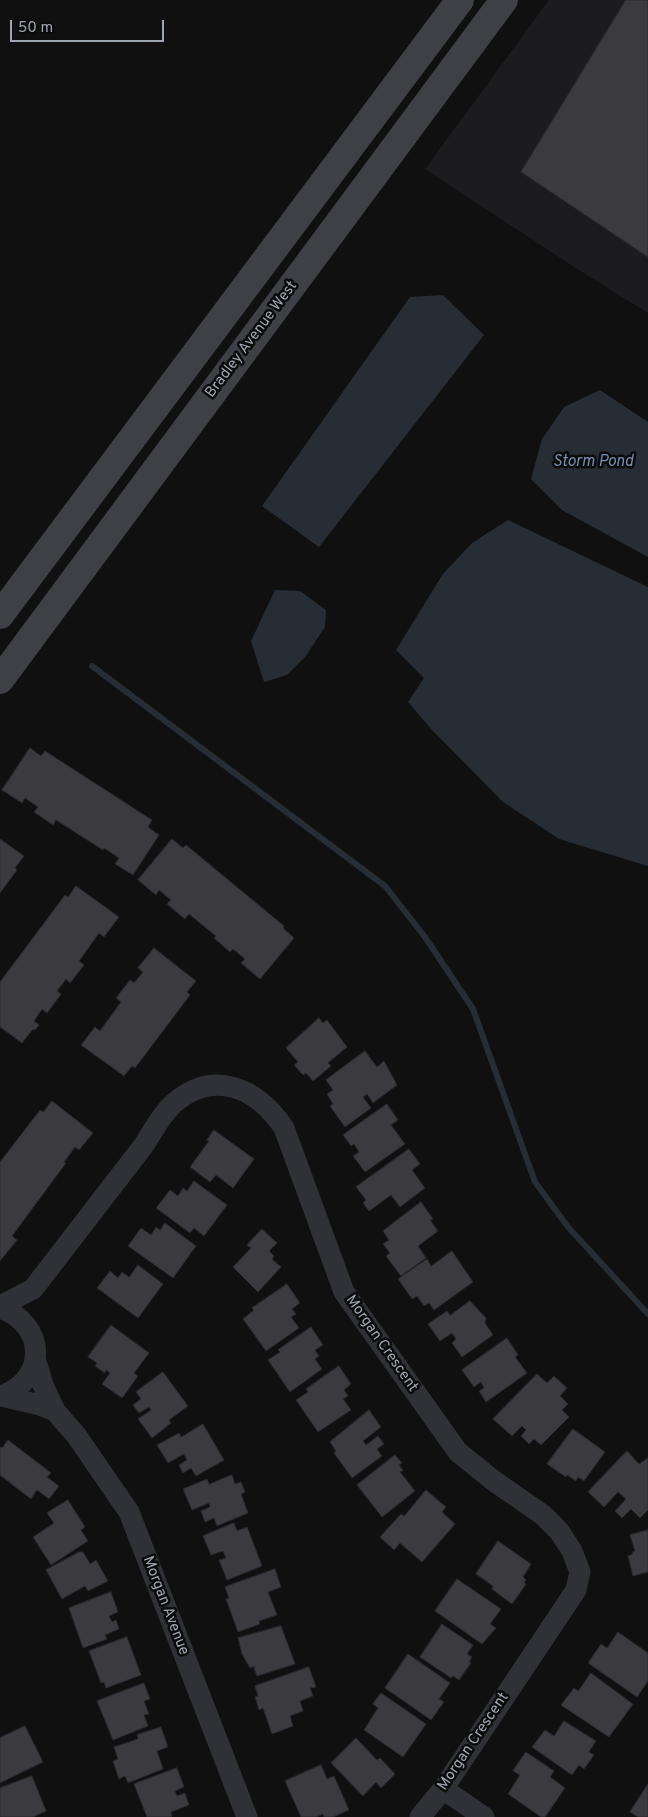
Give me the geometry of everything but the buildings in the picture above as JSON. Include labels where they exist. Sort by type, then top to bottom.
[{"type":"main road","points":[[0,614],[460,0]]},
{"type":"main road","name":"Bradley Avenue West","points":[[0,680],[504,0]]},
{"type":"street","name":"Morgan Crescent","points":[[0,1307],[33,1289],[173,1105],[187,1094],[210,1085],[246,1091],[273,1112],[284,1128],[344,1292],[458,1452],[494,1481],[543,1515],[559,1531],[572,1551],[580,1572],[576,1590],[443,1789],[420,1817]]},
{"type":"street","points":[[32,1334],[30,1304],[33,1289]]},
{"type":"street","points":[[0,1307],[20,1318],[32,1334]]},
{"type":"street","name":"Morgan Avenue","points":[[32,1334],[43,1385],[55,1411],[76,1435],[129,1512],[247,1817]]},
{"type":"street","points":[[1,1396],[14,1391],[24,1383],[32,1371],[36,1358]]},
{"type":"street","points":[[1,1396],[40,1405],[55,1411]]},
{"type":"street","points":[[443,1789],[484,1817]]},
{"type":"shaded area","points":[[549,0],[648,0],[648,313],[425,169]]},
{"type":"water","points":[[443,295],[484,335],[319,547],[262,506],[410,297]]},
{"type":"water","name":"Storm Pond","points":[[600,390],[648,422],[648,557],[562,510],[531,479],[542,439],[564,407]]},
{"type":"water","points":[[508,520],[648,587],[648,866],[559,839],[503,802],[432,730],[408,702],[424,678],[396,650],[443,574],[472,543]]},
{"type":"water","points":[[275,590],[300,591],[326,610],[325,627],[305,657],[287,675],[264,682],[251,641]]},
{"type":"waterway","points":[[92,666],[385,886],[425,937],[473,1009],[535,1182],[568,1227],[648,1314]]}]
